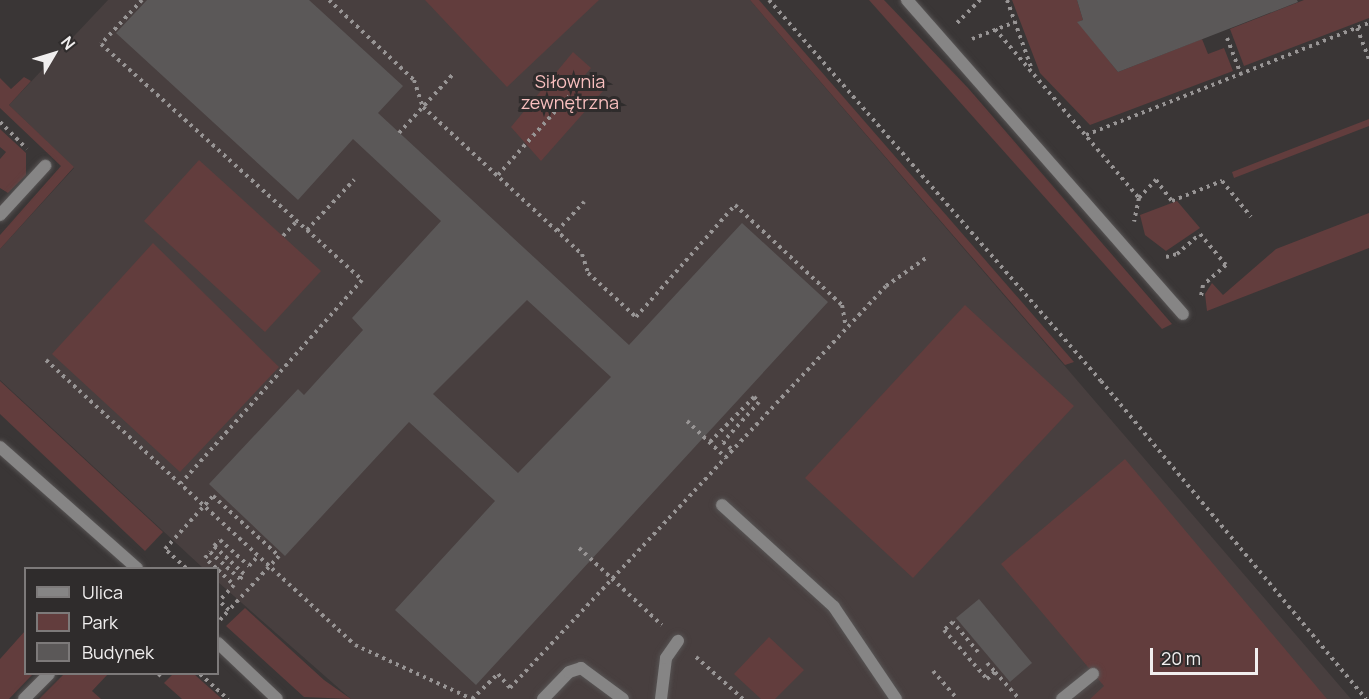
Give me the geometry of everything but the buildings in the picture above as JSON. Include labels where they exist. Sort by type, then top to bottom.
[{"type":"street","points":[[907,0],[943,38],[1183,314]]},
{"type":"street","points":[[0,215],[45,166]]},
{"type":"street","points":[[0,447],[136,567]]},
{"type":"street","points":[[722,505],[834,607],[896,699]]},
{"type":"street","points":[[661,699],[666,658],[678,640]]},
{"type":"street","points":[[219,644],[277,699]]},
{"type":"street","points":[[543,699],[569,672],[582,668],[624,699]]},
{"type":"street","points":[[1062,699],[1094,674]]},
{"type":"street","points":[[24,699],[48,675]]},
{"type":"path","points":[[142,0],[101,44],[362,280],[181,483]]},
{"type":"path","points":[[329,0],[414,80],[423,107],[582,254],[588,273],[636,317],[735,205],[842,305],[846,328]]},
{"type":"path","points":[[769,0],[1101,381],[1366,699]]},
{"type":"path","points":[[943,38],[980,0]]},
{"type":"path","points":[[1007,0],[1032,71]]},
{"type":"path","points":[[946,17],[968,41],[1015,22]]},
{"type":"path","points":[[1086,135],[1369,23]]},
{"type":"path","points":[[1357,28],[1369,59]]},
{"type":"path","points":[[995,30],[1139,198]]},
{"type":"path","points":[[1227,38],[1241,74]]},
{"type":"path","points":[[399,134],[454,73]]},
{"type":"path","points":[[498,175],[569,96]]},
{"type":"path","points":[[0,122],[45,166]]},
{"type":"path","points":[[307,230],[354,180]]},
{"type":"path","points":[[1136,230],[1133,216],[1139,198],[1156,180],[1172,201],[1222,181],[1251,217]]},
{"type":"path","points":[[557,231],[584,202]]},
{"type":"path","points":[[283,236],[297,221]]},
{"type":"path","points":[[1159,257],[1177,254],[1200,234],[1226,265],[1203,285],[1202,307],[1183,314]]},
{"type":"path","points":[[46,360],[355,645],[472,699],[498,674],[510,688],[886,286],[926,258]]},
{"type":"path","points":[[710,442],[754,397],[759,402],[723,442],[733,450]]},
{"type":"path","points":[[687,421],[726,458]]},
{"type":"path","points":[[185,567],[165,549],[213,496],[279,556],[219,622]]},
{"type":"path","points":[[215,567],[205,558],[210,552],[240,579],[244,574],[214,546],[220,540],[249,566],[259,555]]},
{"type":"path","points":[[579,548],[598,567]]},
{"type":"path","points":[[219,571],[234,585],[219,599]]},
{"type":"path","points":[[219,601],[229,610]]},
{"type":"path","points":[[978,652],[953,622],[944,630],[987,679],[995,672]]},
{"type":"path","points":[[987,663],[1019,699]]},
{"type":"path","points":[[933,670],[957,699]]},
{"type":"path","points":[[201,675],[228,699]]},
{"type":"shaded area","points":[[108,0],[750,0],[1351,699],[351,699],[219,583],[219,567],[202,567],[0,380],[0,249],[74,168],[9,105]]},
{"type":"green space","points":[[425,0],[599,0],[507,87]]},
{"type":"green space","points":[[750,0],[759,0],[1074,362],[1065,365]]},
{"type":"green space","points":[[869,0],[884,0],[968,88],[1172,324],[1162,329]]},
{"type":"green space","points":[[1012,0],[1077,0],[1083,20],[1078,22],[1118,72],[1202,39],[1208,54],[1224,48],[1233,71],[1090,125],[1040,73]]},
{"type":"green space","points":[[1304,0],[1369,0],[1369,18],[1244,66],[1230,29]]},
{"type":"green space","name":"Siłownia zewnętrzna","points":[[573,52],[591,68],[585,75],[603,91],[541,161],[511,127]]},
{"type":"green space","points":[[24,77],[31,81],[9,105],[74,167],[0,249],[0,235],[61,166],[0,108],[0,78],[11,89]]},
{"type":"green space","points":[[1369,119],[1369,126],[1234,178],[1232,172]]},
{"type":"green space","points":[[0,129],[26,153],[26,175],[8,193],[0,188],[0,159],[6,152],[0,147]]},
{"type":"green space","points":[[199,160],[321,271],[265,332],[144,221]]},
{"type":"green space","points":[[1177,201],[1200,228],[1166,251],[1145,235],[1140,215]]},
{"type":"green space","points":[[1369,213],[1369,248],[1207,311],[1205,294],[1212,283],[1223,295],[1276,249]]},
{"type":"green space","points":[[153,243],[279,367],[180,472],[52,354]]},
{"type":"green space","points":[[965,305],[1074,406],[913,578],[805,478]]},
{"type":"green space","points":[[0,381],[163,532],[145,551],[0,414]]},
{"type":"green space","points":[[1125,459],[1327,699],[1090,699],[1104,686],[1001,564]]},
{"type":"green space","points":[[245,608],[324,680],[351,699],[304,697],[226,626]]},
{"type":"green space","points":[[24,632],[24,675],[32,675],[9,699],[0,699],[0,659]]},
{"type":"green space","points":[[769,637],[804,670],[775,699],[761,699],[734,674]]},
{"type":"green space","points":[[63,675],[107,675],[92,691],[101,699],[39,699]]},
{"type":"green space","points":[[172,675],[195,675],[222,699],[182,699],[164,683]]}]
